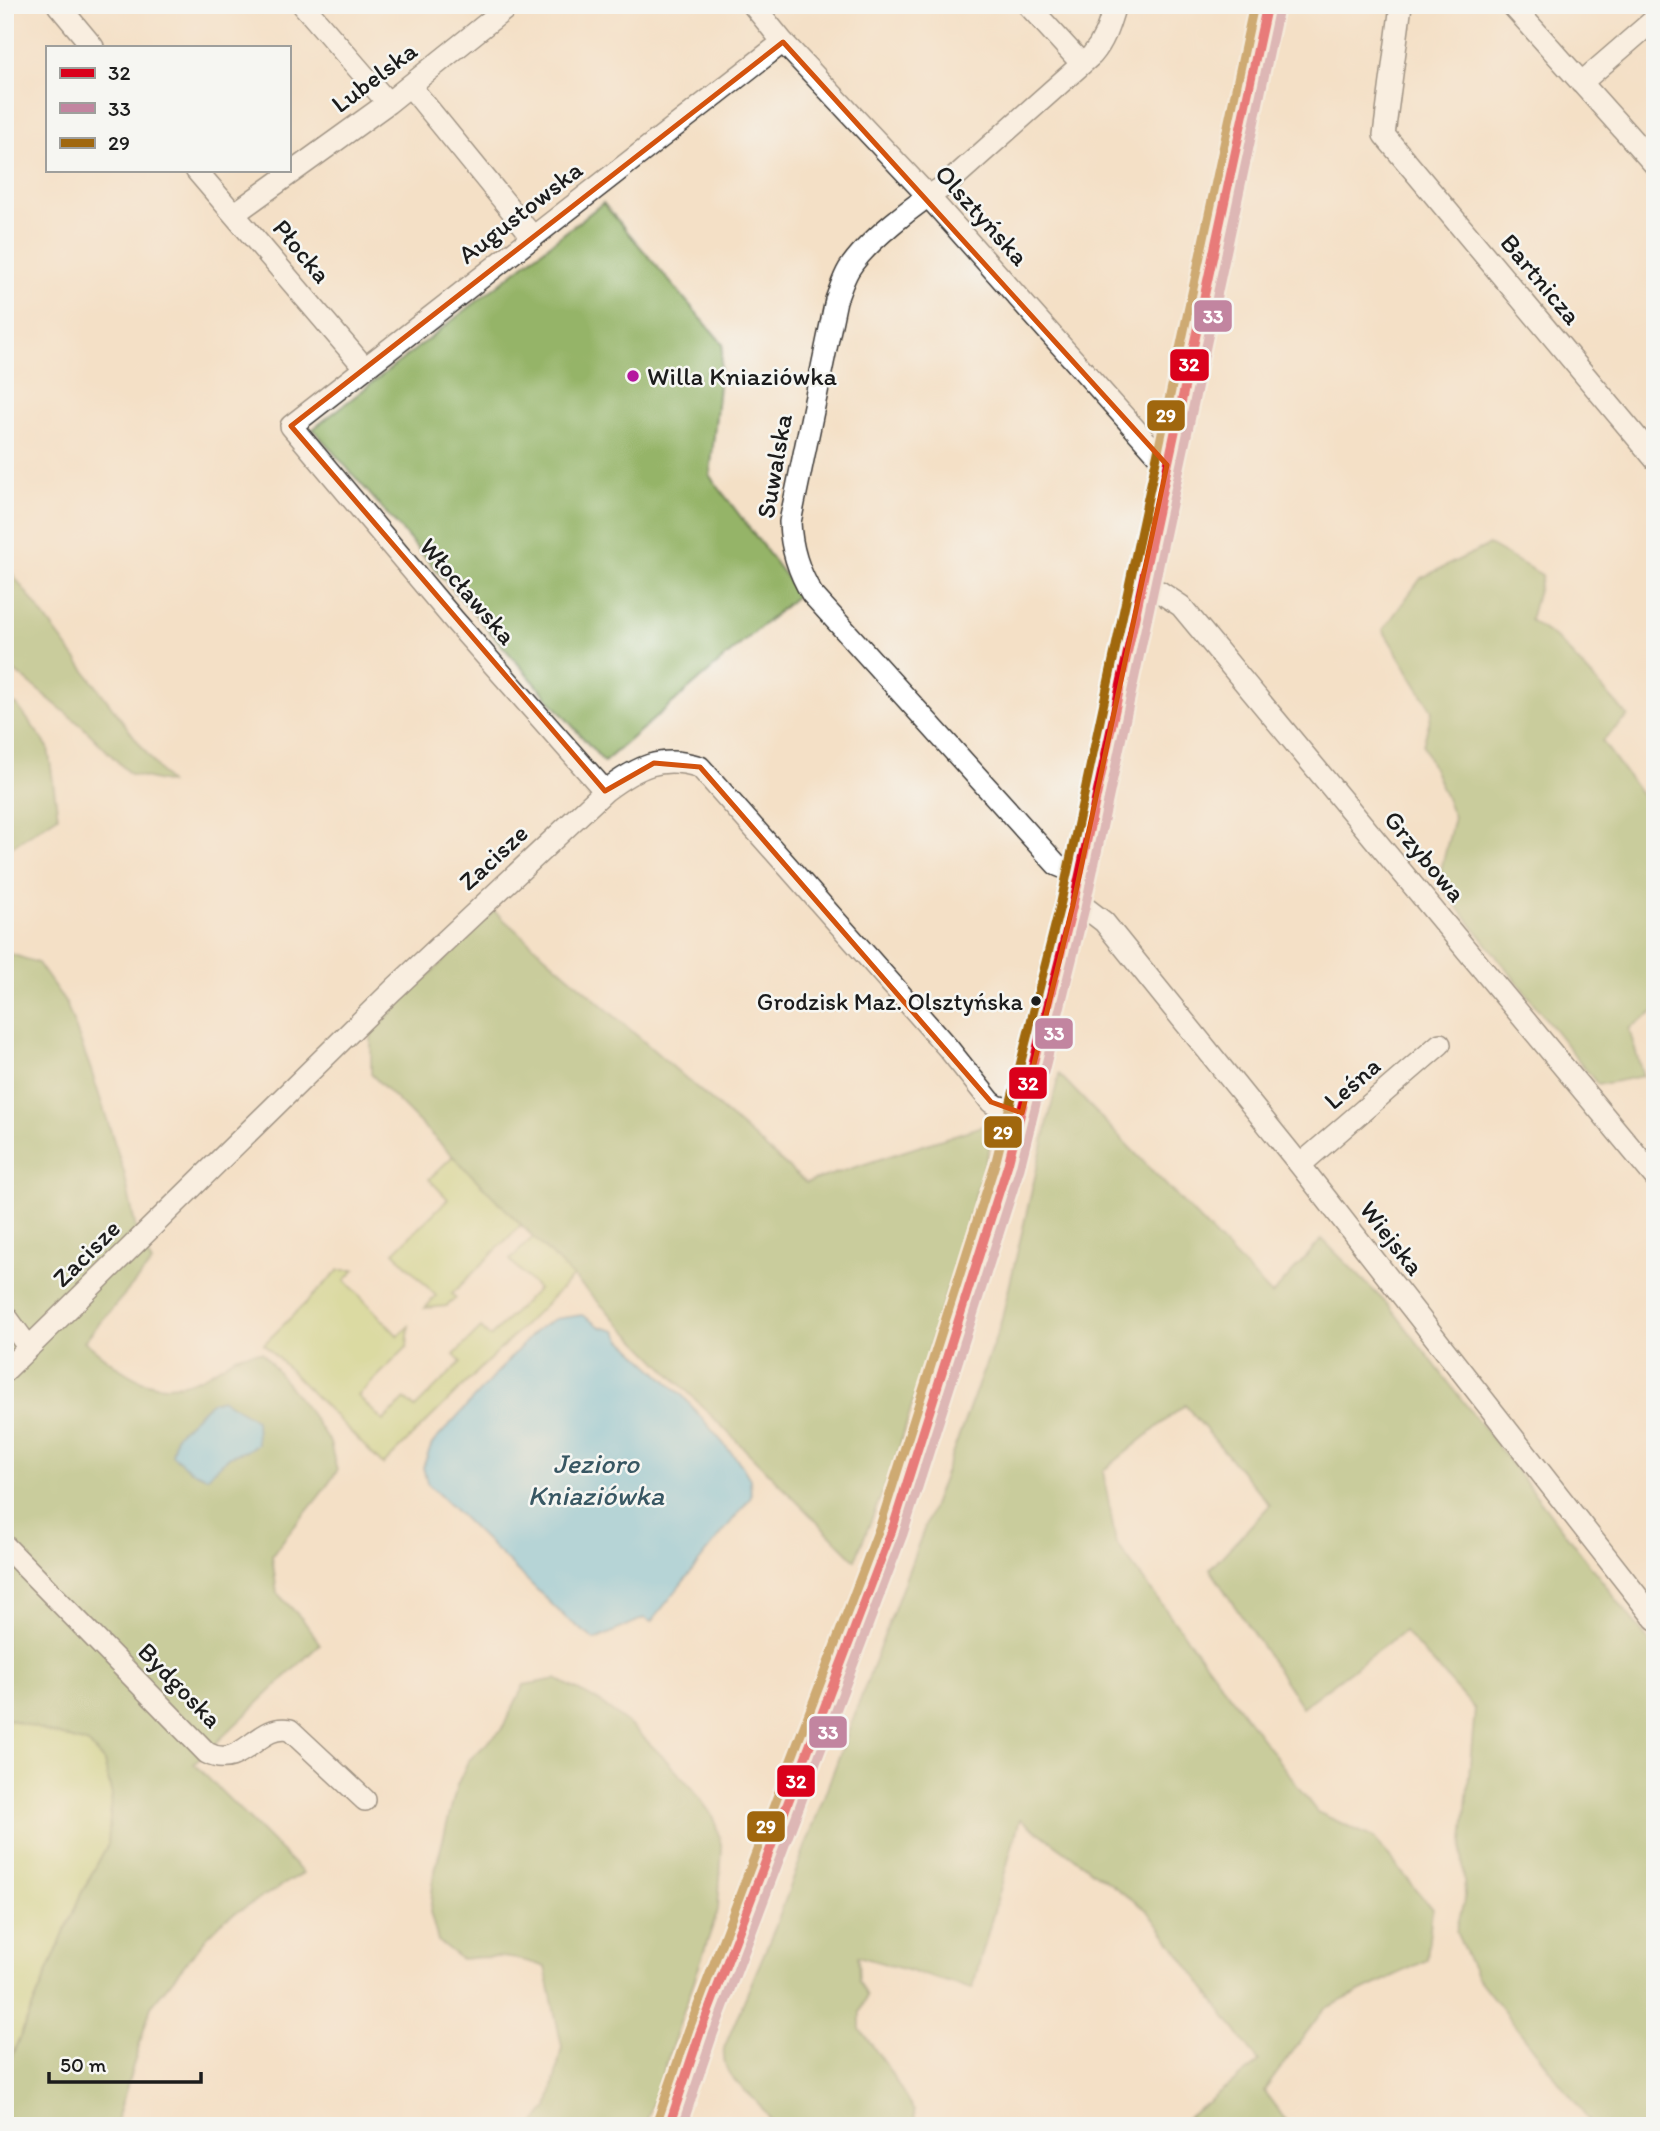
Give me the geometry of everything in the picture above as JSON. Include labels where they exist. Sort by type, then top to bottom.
[{"type":"street","points":[[58,5],[92,46]]},
{"type":"street","points":[[303,5],[388,103]]},
{"type":"street","name":"Lubelska","points":[[234,214],[388,103],[510,5]]},
{"type":"street","name":"Olsztyńska","points":[[753,5],[783,42],[928,196],[1167,466]]},
{"type":"street","points":[[1027,5],[1082,64]]},
{"type":"street","name":"Suwalska","points":[[1079,874],[1057,865],[813,594],[803,579],[791,542],[790,522],[841,284],[859,256],[928,196],[946,185],[1101,45],[1115,5]]},
{"type":"street","points":[[669,2126],[700,2033],[892,1530],[981,1254],[1022,1113],[1073,905],[1267,5]]},
{"type":"street","points":[[1512,5],[1655,165]]},
{"type":"street","name":"Bartnicza","points":[[1397,8],[1384,135],[1655,459]]},
{"type":"street","points":[[1581,83],[1655,19]]},
{"type":"street","name":"Augustowska","points":[[291,426],[783,42]]},
{"type":"street","points":[[410,86],[533,237]]},
{"type":"street","name":"Płocka","points":[[199,172],[365,368]]},
{"type":"street","name":"Włocławska","points":[[291,426],[454,620],[605,791]]},
{"type":"street","name":"Grzybowa","points":[[1141,586],[1160,592],[1181,606],[1655,1177]]},
{"type":"street","name":"Zacisze","points":[[5,1371],[393,989],[605,791],[621,779],[654,763],[678,762],[700,767],[948,1048],[991,1102],[1022,1113]]},
{"type":"street","name":"Wiejska","points":[[1073,905],[1087,909],[1104,922],[1300,1165],[1655,1619]]},
{"type":"street","name":"Leśna","points":[[1300,1165],[1440,1044]]},
{"type":"street","points":[[5,1315],[29,1348]]},
{"type":"street","name":"Bydgoska","points":[[5,1546],[207,1753],[219,1757],[236,1755],[273,1730],[290,1730],[365,1800]]},
{"type":"highlighted area","points":[[783,42],[1167,465],[1073,905],[1022,1113],[991,1102],[700,767],[654,763],[605,791],[291,426]]},
{"type":"green space","points":[[603,203],[723,344],[710,476],[799,594],[604,762],[313,429]]},
{"type":"green space","points":[[1489,545],[1542,575],[1530,620],[1558,640],[1628,716],[1602,741],[1655,813],[1655,1011],[1629,1029],[1643,1076],[1598,1085],[1438,882],[1454,817],[1423,745],[1432,711],[1383,630],[1421,578]]},
{"type":"green space","points":[[5,564],[169,783],[130,774],[83,727],[5,663]]},
{"type":"green space","points":[[5,700],[17,705],[48,747],[58,816],[11,847],[5,843]]},
{"type":"green space","points":[[494,911],[806,1183],[988,1124],[992,1140],[895,1462],[855,1560],[371,1074],[371,1032]]},
{"type":"green space","points":[[5,952],[38,963],[66,1003],[124,1172],[138,1239],[152,1263],[84,1341],[113,1364],[142,1381],[172,1386],[189,1383],[239,1356],[262,1352],[311,1414],[330,1443],[337,1471],[272,1556],[277,1593],[303,1620],[320,1644],[194,1764],[303,1873],[225,1919],[151,2006],[115,2126],[5,2126],[5,2065],[11,2058],[80,1896],[108,1844],[112,1795],[104,1762],[89,1744],[5,1718]]},
{"type":"green space","points":[[1059,1074],[1272,1295],[1322,1239],[1390,1307],[1655,1649],[1655,2126],[1594,2126],[1476,1976],[1456,1932],[1465,1896],[1462,1852],[1475,1709],[1404,1631],[1302,1707],[1210,1569],[1270,1505],[1185,1405],[1103,1471],[1116,1543],[1317,1812],[1374,1838],[1432,1909],[1427,1960],[1324,2009],[1264,2091],[1290,2126],[1177,2126],[1259,2062],[1148,1911],[1020,1819],[972,1989],[858,1956],[859,1981],[867,1996],[860,2012],[860,2029],[885,2063],[914,2111],[916,2126],[775,2126],[758,2103],[729,2073],[724,2048],[774,1930],[1000,1326]]},
{"type":"green space","points":[[453,1156],[522,1224],[452,1294],[456,1298],[447,1306],[425,1308],[436,1296],[394,1252],[448,1199],[429,1179]]},
{"type":"green space","points":[[534,1236],[574,1276],[383,1465],[264,1344],[339,1270],[355,1270],[345,1280],[398,1336],[409,1326],[407,1347],[358,1396],[383,1421],[405,1399],[415,1408],[461,1362],[454,1355],[481,1328],[490,1337],[538,1289],[510,1260]]},
{"type":"green space","points":[[556,1679],[597,1700],[636,1730],[664,1758],[693,1789],[714,1818],[722,1848],[718,1910],[645,2126],[533,2126],[548,2108],[562,2047],[545,1967],[504,1957],[461,1959],[438,1941],[430,1912],[434,1875],[457,1785],[468,1761],[502,1729],[524,1685]]},
{"type":"green space","points":[[5,1718],[89,1744],[104,1762],[112,1795],[108,1844],[80,1896],[15,2048],[5,2062]]},
{"type":"water","name":"Jezioro Kniaziówka","points":[[582,1315],[601,1327],[616,1331],[622,1340],[683,1396],[741,1464],[750,1479],[751,1497],[651,1622],[644,1618],[595,1640],[566,1618],[427,1483],[423,1467],[432,1444],[535,1331],[555,1319]]},
{"type":"water","points":[[222,1399],[256,1420],[257,1444],[230,1456],[207,1477],[190,1470],[172,1455],[176,1435],[211,1402]]},
{"type":"transit line","name":"29","points":[[657,2122],[689,2029],[880,1526],[996,1161],[1061,902],[1254,5]]},
{"type":"transit line","name":"32","points":[[669,2126],[700,2033],[892,1530],[1008,1164],[1073,905],[1267,5]]},
{"type":"transit line","name":"33","points":[[682,2126],[712,2037],[903,1534],[1020,1168],[1085,908],[1279,8]]},
{"type":"place","name":"Willa Kniaziówka","points":[[633,376]]},
{"type":"place","name":"Grodzisk Maz. Olsztyńska","points":[[1036,1001]]}]
